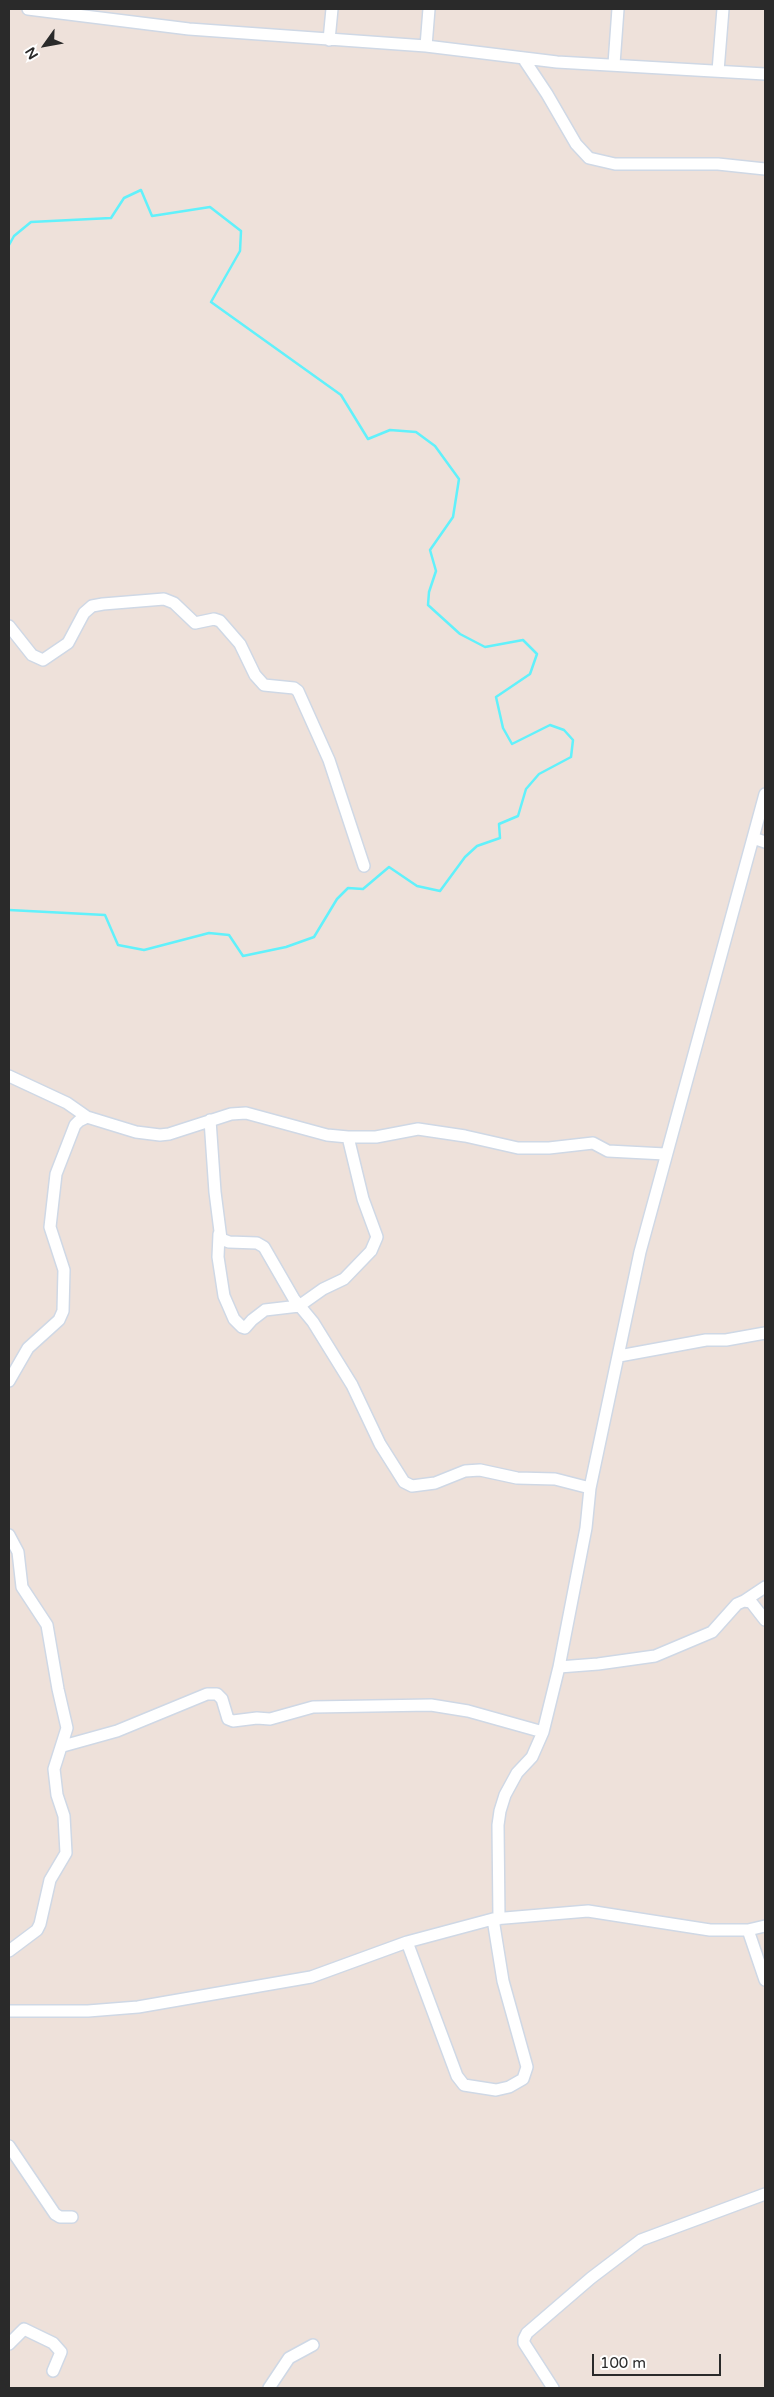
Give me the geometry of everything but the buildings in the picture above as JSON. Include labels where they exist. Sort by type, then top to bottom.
[{"type":"street","points":[[28,9],[189,29],[426,46],[589,64],[765,74]]},
{"type":"street","points":[[329,40],[332,9]]},
{"type":"street","points":[[426,46],[429,9]]},
{"type":"street","points":[[614,64],[618,9]]},
{"type":"street","points":[[718,71],[723,9]]},
{"type":"street","points":[[523,58],[547,94],[576,144],[590,158],[615,164],[718,164],[765,169]]},
{"type":"street","points":[[9,626],[32,655],[43,660],[68,643],[84,613],[92,606],[164,599],[174,603],[195,623],[214,619],[220,621],[240,644],[255,675],[264,685],[294,688],[298,691],[330,760],[364,866]]},
{"type":"street","points":[[407,1942],[457,2076],[464,2085],[496,2090],[510,2087],[523,2079],[527,2066],[503,1982],[496,1919],[500,1811],[505,1795],[517,1773],[532,1757],[543,1732],[560,1667],[586,1528],[590,1488],[640,1252],[665,1154],[753,838],[761,823],[765,794]]},
{"type":"street","points":[[753,838],[765,842]]},
{"type":"street","points":[[9,1076],[67,1104],[87,1118],[136,1132],[160,1135],[170,1134],[231,1114],[246,1113],[326,1135],[376,1137],[418,1129],[465,1136],[518,1148],[549,1148],[593,1143],[608,1151],[665,1154]]},
{"type":"street","points":[[9,1381],[28,1348],[59,1320],[63,1311],[64,1270],[50,1227],[56,1174],[75,1125],[87,1118]]},
{"type":"street","points":[[210,1120],[220,1234],[218,1257],[224,1296],[234,1319],[245,1328],[265,1310],[299,1306],[323,1289],[344,1278],[371,1251],[375,1244],[377,1237],[363,1198],[348,1137]]},
{"type":"street","points":[[220,1234],[224,1240],[247,1242],[264,1247],[299,1306],[313,1322],[352,1385],[380,1444],[404,1482],[412,1486],[435,1484],[465,1471],[480,1470],[517,1478],[556,1479],[590,1488]]},
{"type":"street","points":[[619,1356],[706,1340],[726,1340],[765,1333]]},
{"type":"street","points":[[9,1535],[18,1552],[22,1587],[47,1624],[67,1728],[63,1746],[57,1755],[54,1769],[57,1795],[64,1816],[66,1853],[50,1880],[40,1924],[36,1930],[9,1951]]},
{"type":"street","points":[[560,1667],[655,1656],[712,1632],[738,1604],[765,1587]]},
{"type":"street","points":[[744,1601],[751,1602],[765,1620]]},
{"type":"street","points":[[63,1746],[117,1731],[207,1694],[217,1694],[222,1699],[228,1719],[233,1721],[257,1718],[270,1719],[313,1707],[431,1705],[468,1711],[543,1732]]},
{"type":"street","points":[[9,2011],[36,2012],[138,2007],[311,1977],[407,1942],[496,1919],[588,1911],[627,1916],[677,1927],[710,1930],[748,1930],[765,1926]]},
{"type":"street","points":[[748,1930],[765,1980]]},
{"type":"street","points":[[9,2146],[55,2214],[60,2217],[72,2217]]},
{"type":"street","points":[[553,2388],[524,2343],[527,2333],[591,2278],[641,2240],[765,2194]]},
{"type":"street","points":[[9,2344],[24,2329],[53,2343],[61,2352],[52,2370]]},
{"type":"street","points":[[269,2388],[289,2358],[313,2345]]},
{"type":"waterway","points":[[9,245],[14,236],[31,222],[111,218],[124,198],[141,190],[152,216],[210,207],[241,231],[240,251],[211,302],[341,395],[368,439],[390,430],[416,432],[435,446],[459,479],[453,517],[430,550],[436,571],[429,592],[428,605],[460,634],[485,647],[523,640],[537,654],[530,674],[496,697],[503,728],[512,744],[550,725],[564,730],[573,740],[571,757],[539,774],[526,789],[518,816],[499,824],[500,838],[477,846],[465,857],[440,891],[417,886],[389,867],[363,889],[348,888],[337,899],[314,937],[286,947],[243,956],[229,935],[209,933],[144,950],[118,945],[105,915],[9,910]]}]
